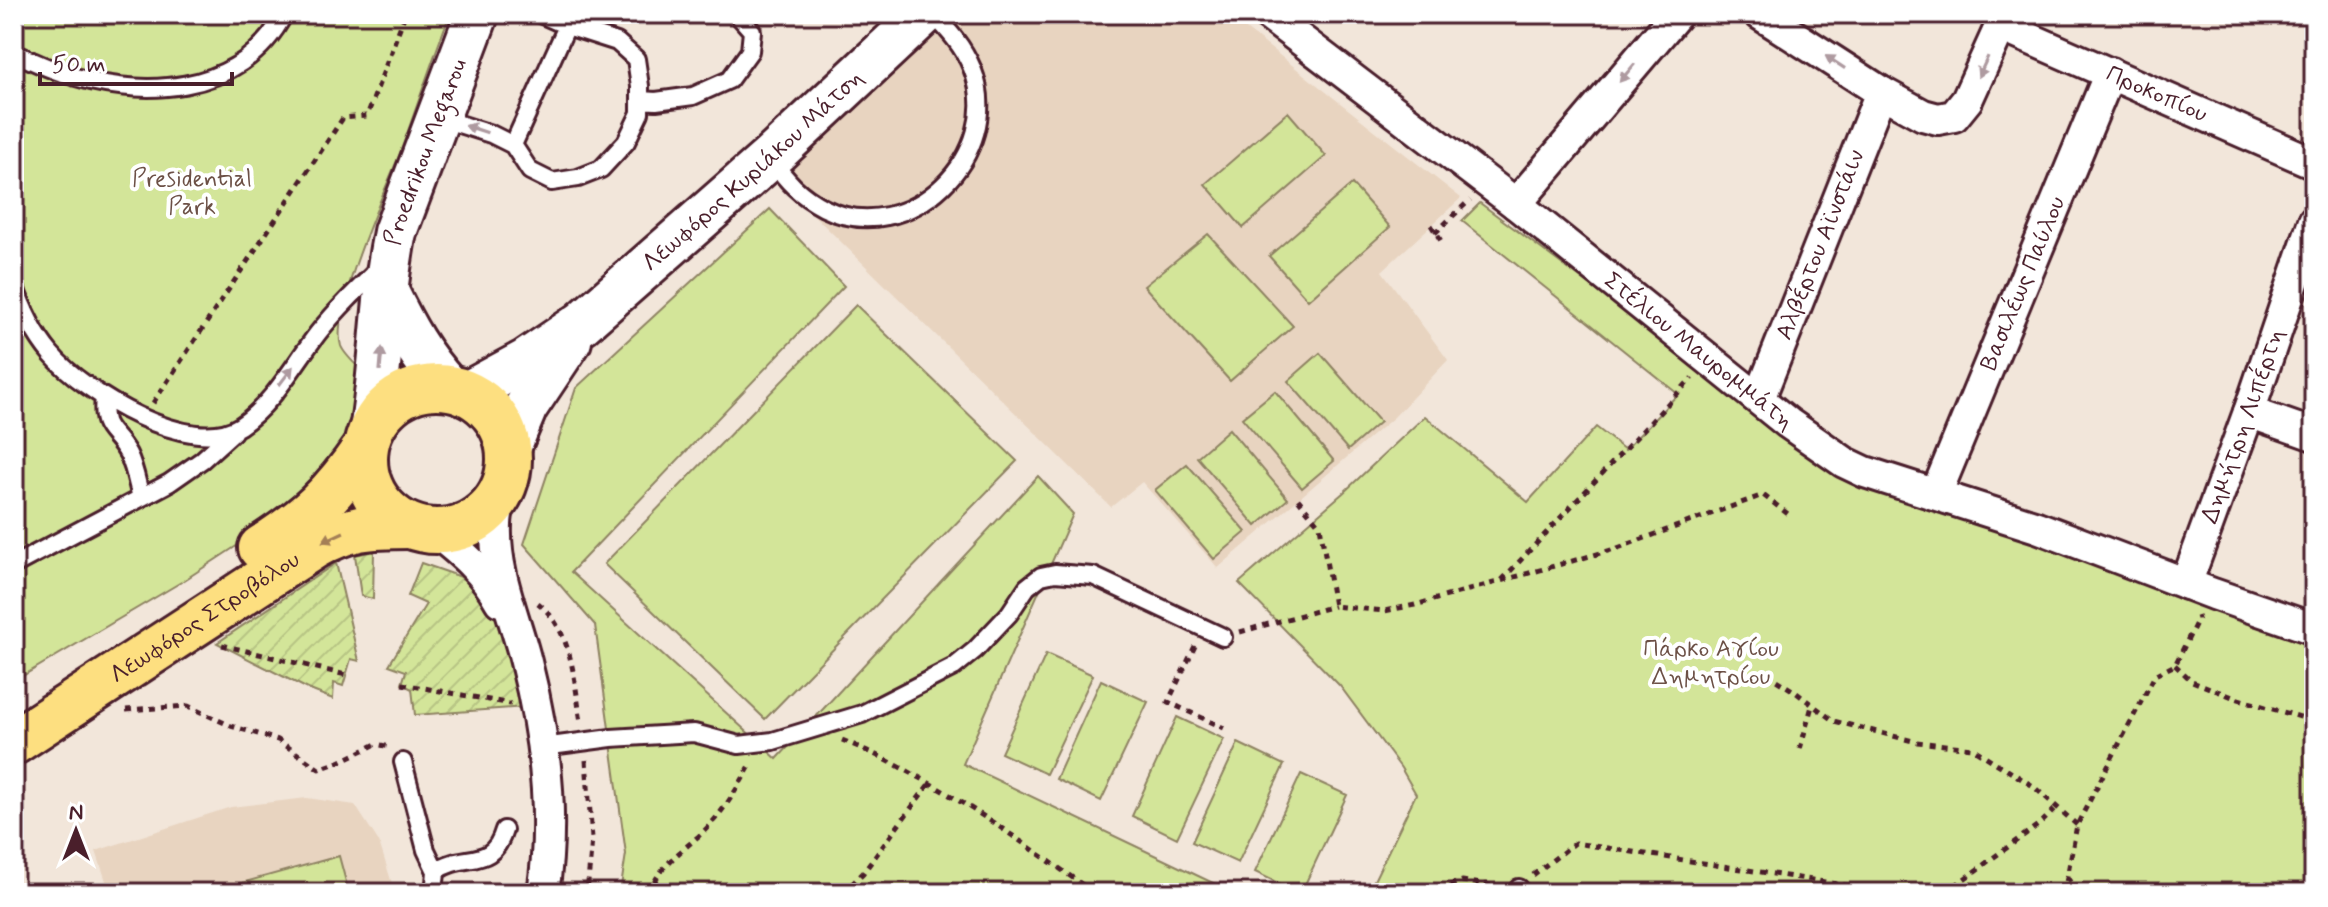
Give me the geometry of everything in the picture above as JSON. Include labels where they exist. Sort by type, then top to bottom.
[{"type":"main road","name":"Proedrikou Megarou","points":[[368,437],[379,378],[388,274],[403,207],[477,14]]},
{"type":"main road","name":"Λεωφόρος Κυριάκου Μάτση","points":[[457,390],[526,361],[582,323],[770,158],[924,14]]},
{"type":"main road","points":[[388,274],[415,347],[429,367],[457,390],[491,409],[509,448],[508,474],[500,495],[483,515],[460,527],[422,528],[386,511],[370,488],[364,462],[368,437],[387,406],[400,396],[431,386],[457,390]]},
{"type":"main road","name":"Λεωφόρος Κυριάκου Μάτση","points":[[509,448],[526,407],[582,323]]},
{"type":"main road","name":"Λεωφόρος Στροβόλου","points":[[14,710],[292,528],[333,492],[368,437]]},
{"type":"main road","name":"Λεωφόρος Στροβόλου","points":[[14,742],[335,535],[357,528],[422,528]]},
{"type":"street","name":"Στέλιου Μαυρομμάτη","points":[[1267,14],[1516,204],[1788,423],[1844,462],[1865,472],[2049,531],[2314,629]]},
{"type":"street","points":[[1516,204],[1677,14]]},
{"type":"street","points":[[1760,14],[1881,92],[1923,115],[1938,119],[1954,116],[1967,100],[2003,20]]},
{"type":"street","name":"Προκοπίου","points":[[2003,20],[2110,73],[2314,163]]},
{"type":"street","name":"Βασιλέως Παύλου","points":[[1936,494],[2110,73]]},
{"type":"street","name":"Αλβέρτου Αϊνστάιν","points":[[1759,399],[1881,92]]},
{"type":"street","name":"Δημήτρη Λιπέρτη","points":[[2186,584],[2314,221]]},
{"type":"street","points":[[2249,412],[2314,435]]},
{"type":"street","points":[[500,495],[496,525],[497,553],[504,591],[526,661],[543,747],[549,828],[543,893]]},
{"type":"street","points":[[422,528],[477,567],[492,585],[518,635]]},
{"type":"lane","points":[[14,53],[59,72],[100,83],[176,87],[213,77],[253,56],[284,14]]},
{"type":"lane","points":[[437,117],[491,134],[513,145],[530,171],[552,182],[578,178],[601,169],[626,142],[640,113],[636,59],[617,42],[540,14]]},
{"type":"lane","points":[[640,100],[693,96],[729,80],[750,51],[752,31],[737,14]]},
{"type":"lane","points":[[770,158],[793,188],[825,208],[856,216],[893,214],[915,206],[942,189],[963,164],[975,134],[979,102],[973,71],[957,39],[933,14]]},
{"type":"lane","points":[[513,145],[567,26]]},
{"type":"lane","points":[[14,565],[169,483],[202,460],[270,398],[338,309],[388,274]]},
{"type":"lane","points":[[14,284],[32,325],[52,355],[95,392],[144,417],[191,433],[225,434],[241,426]]},
{"type":"lane","points":[[104,397],[102,414],[107,429],[127,452],[136,473],[141,498]]},
{"type":"lane","points":[[543,747],[611,738],[694,733],[739,745],[773,741],[862,714],[954,667],[1009,614],[1027,587],[1041,576],[1055,573],[1093,576],[1114,584],[1223,637]]},
{"type":"lane","points":[[403,762],[426,850],[436,871],[436,893]]},
{"type":"lane","points":[[436,871],[446,863],[488,856],[500,846],[504,830]]},
{"type":"path","points":[[144,417],[343,118],[367,116],[405,14]]},
{"type":"path","points":[[1435,233],[1488,183]]},
{"type":"path","points":[[1431,225],[1443,244]]},
{"type":"path","points":[[1500,581],[1709,359]]},
{"type":"path","points":[[1223,637],[1334,606],[1384,611],[1500,581],[1615,549],[1763,495],[1788,514]]},
{"type":"path","points":[[1298,499],[1320,526],[1334,606]]},
{"type":"path","points":[[2064,893],[2077,825],[2155,675],[2175,665],[2198,619],[2186,584]]},
{"type":"path","points":[[1204,628],[1168,702],[1224,728]]},
{"type":"path","points":[[217,644],[346,675]]},
{"type":"path","points":[[2175,665],[2192,681],[2235,698],[2314,721]]},
{"type":"path","points":[[1718,678],[1768,675],[1834,721],[1917,742],[1972,748],[2033,786],[2077,825]]},
{"type":"path","points":[[402,684],[525,707]]},
{"type":"path","points":[[89,693],[104,710],[188,706],[231,726],[278,740],[319,769],[376,744],[396,748],[403,762]]},
{"type":"path","points":[[1800,749],[1812,706]]},
{"type":"path","points":[[840,739],[870,751],[973,809],[1094,893]]},
{"type":"path","points":[[650,893],[654,880],[666,864],[709,826],[742,780],[757,752],[773,741]]},
{"type":"path","points":[[843,893],[863,873],[930,784]]},
{"type":"path","points":[[1945,893],[2042,822],[2057,807]]},
{"type":"path","points":[[1427,893],[1462,881],[1517,891],[1528,878],[1575,843],[1882,893]]},
{"type":"path","points":[[2066,875],[2077,893]]},
{"type":"shaded area","points":[[958,14],[1227,14],[1461,198],[1382,271],[1448,360],[1394,417],[1218,568],[1142,482],[1111,507],[777,179]]},
{"type":"shaded area","points":[[307,798],[355,805],[379,842],[395,893],[110,893],[96,851],[231,807]]},
{"type":"green space","name":"Presidential Park","points":[[14,14],[450,14],[343,306],[341,346],[361,370],[357,408],[328,480],[293,509],[183,581],[14,681]]},
{"type":"green space","points":[[1288,112],[1326,156],[1243,228],[1205,184]]},
{"type":"green space","points":[[1352,184],[1390,227],[1308,300],[1269,256]]},
{"type":"green space","name":"Πάρκο Αγίου Δημητρίου","points":[[1480,203],[1848,478],[2063,545],[2314,639],[2314,893],[1368,893],[1416,794],[1401,768],[1340,686],[1239,583],[1343,493],[1425,416],[1528,502],[1596,427],[1625,450],[1678,394],[1462,221]]},
{"type":"green space","points":[[770,209],[844,286],[571,572],[777,759],[1038,476],[1073,514],[963,764],[1234,893],[620,893],[626,854],[595,625],[524,544],[576,388]]},
{"type":"green space","points":[[1208,234],[1293,326],[1230,381],[1144,286]]},
{"type":"green space","points":[[856,305],[1017,461],[765,719],[604,564]]},
{"type":"green space","points":[[1320,353],[1380,422],[1348,450],[1288,381]]},
{"type":"green space","points":[[1275,391],[1334,461],[1302,488],[1242,418]]},
{"type":"green space","points":[[1229,429],[1288,499],[1256,526],[1197,457]]},
{"type":"green space","points":[[1187,464],[1246,532],[1214,559],[1155,490]]},
{"type":"green space","points":[[374,551],[373,599],[361,596],[355,555]]},
{"type":"green space","points":[[336,563],[359,661],[351,659],[343,686],[334,683],[333,699],[217,643]]},
{"type":"green space","points":[[421,563],[464,578],[489,601],[514,650],[525,707],[415,715],[412,689],[402,684],[406,671],[389,665],[426,604],[408,596]]},
{"type":"green space","points":[[1046,654],[1093,675],[1046,774],[1001,753]]},
{"type":"green space","points":[[1101,680],[1148,702],[1101,801],[1056,779]]},
{"type":"green space","points":[[1177,717],[1224,739],[1177,838],[1132,816]]},
{"type":"green space","points":[[1238,743],[1284,765],[1238,863],[1192,842]]},
{"type":"green space","points":[[1301,774],[1347,795],[1299,893],[1255,872]]},
{"type":"green space","points":[[339,856],[349,893],[205,893]]}]
